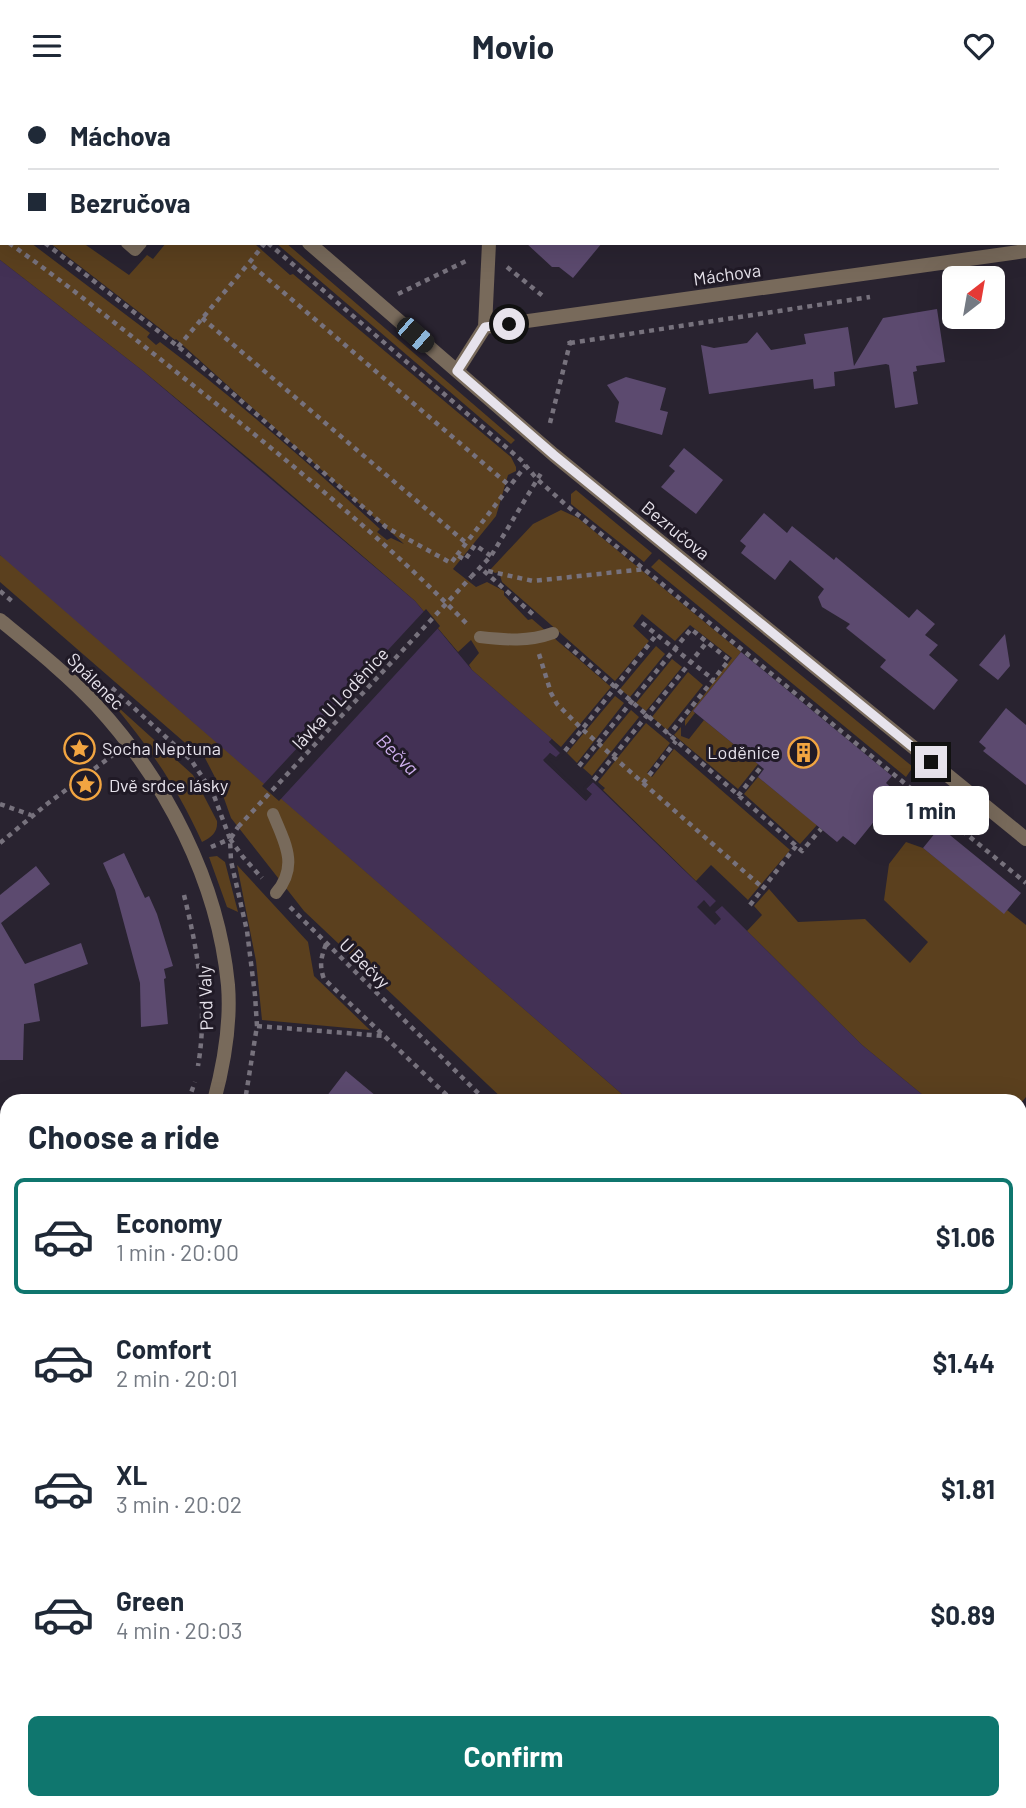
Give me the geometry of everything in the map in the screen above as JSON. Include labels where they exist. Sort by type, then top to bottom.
[{"type":"street","name":"Bezručova","points":[[311,245],[554,455],[1026,839]]},
{"type":"street","points":[[457,371],[485,327],[489,245]]},
{"type":"street","name":"Máchova","points":[[485,327],[1026,251]]},
{"type":"street","name":"Spálenec","points":[[0,620],[60,670],[119,733],[147,770],[200,851]]},
{"type":"street","name":"Pod Valy","points":[[200,851],[228,986],[226,1042],[215,1094]]},
{"type":"lane","points":[[480,637],[520,641],[553,633]]},
{"type":"lane","points":[[273,814],[288,855],[286,881],[276,893]]},
{"type":"path","points":[[12,245],[58,278],[240,422],[424,579],[480,637]]},
{"type":"path","points":[[47,245],[178,347],[386,527],[451,563],[526,465]]},
{"type":"path","points":[[178,347],[265,245]]},
{"type":"path","points":[[269,245],[526,465],[537,479],[1026,883]]},
{"type":"path","points":[[249,263],[510,486]]},
{"type":"path","points":[[570,343],[874,296]]},
{"type":"path","points":[[202,319],[465,542]]},
{"type":"path","name":"lávka U Loděnice","points":[[230,839],[238,827],[471,576],[481,570],[537,479]]},
{"type":"path","points":[[457,555],[465,560],[475,545],[491,556]]},
{"type":"path","points":[[481,570],[533,581],[646,569]]},
{"type":"path","points":[[481,570],[802,851],[821,828]]},
{"type":"path","points":[[642,623],[714,680]]},
{"type":"path","points":[[579,765],[691,629],[729,660],[668,735]]},
{"type":"path","points":[[565,751],[657,634]]},
{"type":"path","points":[[537,639],[551,693],[557,704],[763,888]]},
{"type":"path","points":[[594,780],[707,642]]},
{"type":"path","points":[[643,783],[676,741]]},
{"type":"path","points":[[111,748],[118,766]]},
{"type":"path","points":[[0,843],[32,815],[113,755]]},
{"type":"path","points":[[738,796],[761,767]]},
{"type":"path","points":[[0,804],[32,815]]},
{"type":"path","points":[[200,851],[230,839]]},
{"type":"path","name":"U Bečvy","points":[[230,839],[276,893],[479,1094]]},
{"type":"path","points":[[750,905],[796,846]]},
{"type":"path","points":[[181,885],[199,962],[202,1041],[198,1067]]},
{"type":"path","points":[[326,944],[320,960],[324,979],[446,1094]]},
{"type":"path","points":[[257,1026],[384,1036]]},
{"type":"path","points":[[191,1094],[196,1080]]},
{"type":"shaded area","points":[[0,245],[34,245],[150,333],[147,337],[156,345],[160,342],[245,410],[380,529],[377,532],[387,540],[391,538],[404,544],[176,339],[53,245],[86,245],[129,275],[147,255],[153,259],[164,245],[256,245],[511,457],[516,471],[508,475],[496,516],[453,569],[476,587],[487,582],[504,591],[504,595],[528,620],[532,619],[611,687],[561,747],[472,670],[469,665],[479,653],[471,640],[458,652],[415,601],[265,472],[143,371],[0,260]]},
{"type":"shaded area","points":[[278,245],[288,245],[515,440],[511,444]]},
{"type":"shaded area","points":[[576,490],[652,553],[644,562],[571,504],[571,494]]},
{"type":"shaded area","points":[[561,510],[578,518],[741,652],[693,711],[695,713],[685,726],[685,720],[732,658],[690,625],[675,641],[642,614],[633,626],[649,641],[615,681],[502,582],[499,572],[490,570],[533,524]]},
{"type":"shaded area","points":[[0,555],[622,1094],[498,1094],[304,911],[231,818],[220,787],[205,758],[208,754],[195,744],[191,748],[0,582]]},
{"type":"shaded area","points":[[659,559],[913,767],[906,777],[651,567]]},
{"type":"shaded area","points":[[656,646],[665,654],[630,697],[620,689]]},
{"type":"shaded area","points":[[672,659],[682,667],[646,711],[636,703]]},
{"type":"shaded area","points":[[688,672],[703,685],[667,730],[652,717]]},
{"type":"shaded area","points":[[615,696],[624,703],[577,763],[567,753]]},
{"type":"shaded area","points":[[109,699],[193,775],[217,821],[214,834],[209,838],[202,842],[161,767]]},
{"type":"shaded area","points":[[631,710],[639,717],[592,776],[583,768]]},
{"type":"shaded area","points":[[704,720],[758,764],[738,789],[674,735],[681,727],[681,736],[689,739]]},
{"type":"shaded area","points":[[646,723],[670,743],[647,773],[652,777],[674,749],[790,850],[748,900],[711,865],[696,881],[598,782]]},
{"type":"shaded area","points":[[758,777],[817,825],[800,844],[744,794]]},
{"type":"shaded area","points":[[906,842],[923,848],[1004,913],[1007,910],[1026,925],[1026,1094],[922,1094],[862,1045],[747,931],[762,915],[754,906],[769,889],[798,922],[865,919],[910,963],[928,942],[884,900],[889,864]]},
{"type":"shaded area","points":[[217,856],[225,862],[238,912],[227,907],[209,857]]},
{"type":"shaded area","points":[[237,865],[308,942],[314,976],[370,1030],[262,1020],[256,961]]},
{"type":"water","name":"Bečva","points":[[0,260],[143,371],[415,601],[472,670],[552,739],[549,742],[561,753],[556,758],[550,753],[544,761],[585,800],[591,794],[586,789],[593,782],[716,901],[710,907],[704,900],[697,907],[715,925],[721,919],[715,912],[722,906],[862,1045],[922,1094],[622,1094],[0,555]]},
{"type":"pier","points":[[426,609],[440,626],[279,801],[262,786]]},
{"type":"pier","points":[[552,739],[564,753],[557,761],[551,758],[548,760],[586,796],[583,788],[592,778],[605,788],[603,790],[593,782],[586,789],[592,794],[586,801],[543,760],[550,753],[556,757],[560,753],[549,742]]},
{"type":"building","points":[[528,245],[600,245],[573,278],[559,267],[552,267]]},
{"type":"building","points":[[937,309],[945,362],[916,366],[917,371],[913,372],[918,404],[895,408],[889,365],[886,364],[834,372],[835,386],[814,389],[813,379],[709,394],[701,345],[714,348],[747,343],[757,332],[771,350],[806,344],[804,334],[848,327],[854,366],[883,318]]},
{"type":"building","points":[[626,377],[666,388],[660,410],[668,412],[662,435],[615,422],[619,402],[607,385]]},
{"type":"building","points":[[684,448],[723,480],[696,514],[661,487],[675,471],[669,466]]},
{"type":"building","points":[[764,513],[787,533],[792,526],[834,560],[836,557],[909,618],[917,609],[935,624],[925,635],[938,645],[929,655],[958,680],[934,710],[880,667],[886,660],[846,628],[850,624],[822,607],[818,597],[824,589],[790,560],[775,580],[741,553],[746,546],[740,541]]},
{"type":"building","points":[[1005,634],[1010,666],[998,680],[979,665]]},
{"type":"building","name":"Loděnice","points":[[741,652],[892,776],[886,783],[897,793],[855,845],[843,836],[837,842],[758,777],[764,769],[693,711]]},
{"type":"building","points":[[1006,708],[1026,725],[1026,785],[983,751],[986,748],[979,742]]},
{"type":"building","points":[[940,827],[1021,893],[1004,914],[923,848]]},
{"type":"building","points":[[124,853],[145,898],[149,896],[157,914],[173,966],[164,969],[168,1024],[141,1027],[140,983],[115,890],[103,863]]},
{"type":"building","points":[[36,866],[50,884],[1,923],[25,964],[81,943],[88,964],[34,984],[40,1021],[24,1024],[23,1060],[0,1060],[0,895]]},
{"type":"building","points":[[346,1071],[374,1094],[328,1094]]},
{"type":"place","name":"Socha Neptuna","points":[[79,748]]},
{"type":"place","name":"Loděnice","points":[[803,752]]},
{"type":"place","name":"Dvě srdce lásky","points":[[86,785]]},
{"type":"route","points":[[509,324],[485,327],[457,371],[554,455],[931,762]]}]
